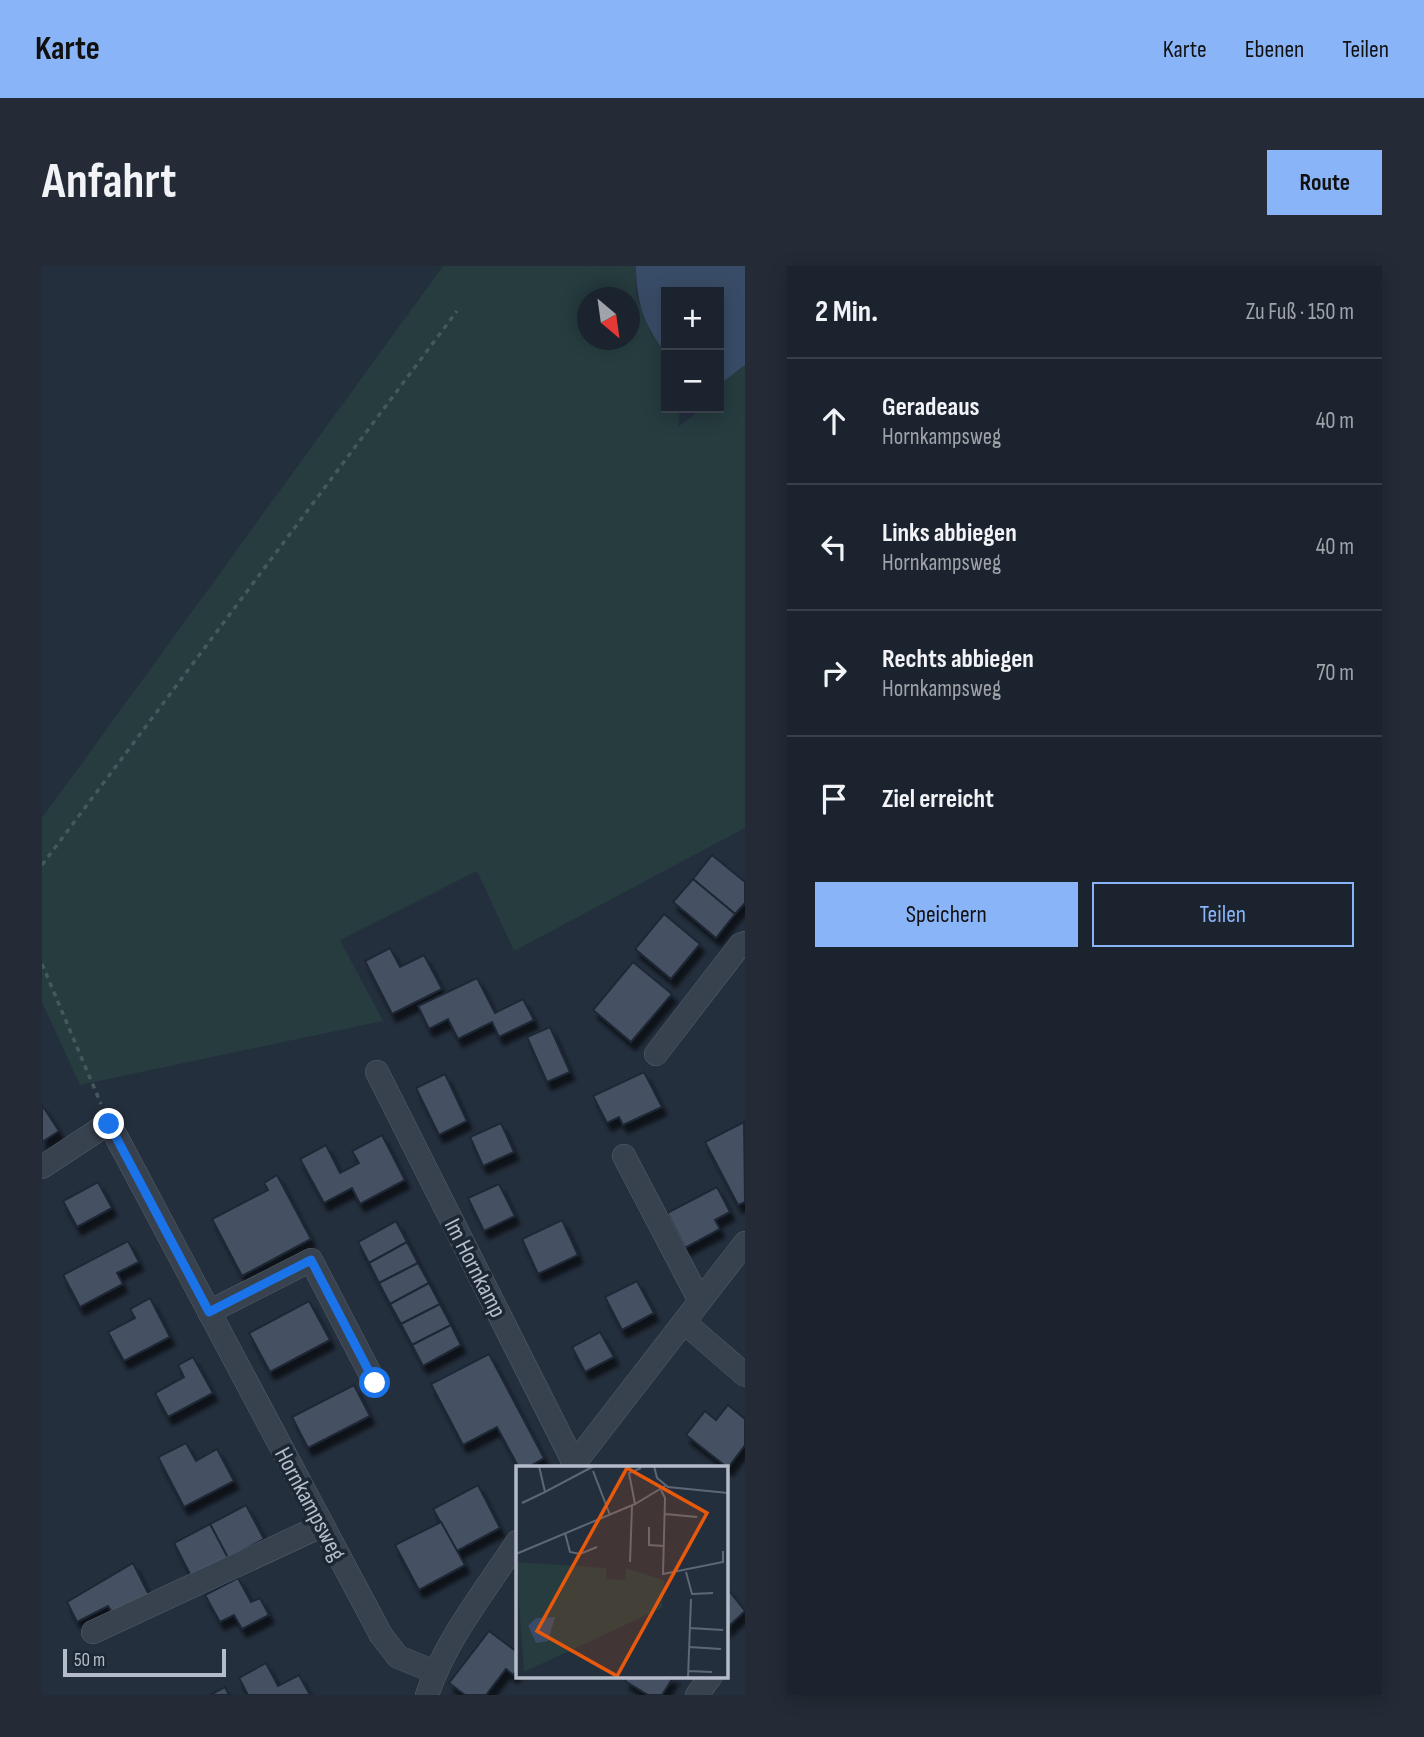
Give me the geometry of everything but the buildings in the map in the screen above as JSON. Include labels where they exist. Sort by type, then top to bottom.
[{"type":"street","points":[[656,1054],[740,945],[745,943]]},
{"type":"street","name":"Im Hornkamp","points":[[377,1072],[572,1465]]},
{"type":"street","points":[[42,1167],[109,1124]]},
{"type":"street","name":"Hornkampsweg","points":[[109,1124],[321,1526],[390,1647],[398,1657],[435,1672]]},
{"type":"street","points":[[624,1156],[700,1301]]},
{"type":"street","points":[[572,1465],[745,1243]]},
{"type":"street","points":[[209,1312],[311,1260],[375,1383]]},
{"type":"street","points":[[684,1322],[745,1375]]},
{"type":"street","points":[[93,1632],[321,1526]]},
{"type":"street","points":[[427,1695],[435,1672],[454,1635],[516,1543]]},
{"type":"street","points":[[697,1695],[710,1678]]},
{"type":"path","points":[[42,865],[457,310]]},
{"type":"path","points":[[42,964],[109,1124]]},
{"type":"green space","points":[[443,266],[636,266],[636,287],[577,287],[577,350],[640,350],[640,305],[651,334],[661,347],[661,413],[679,413],[678,427],[696,413],[724,413],[724,381],[745,365],[745,828],[514,951],[477,871],[340,940],[383,1021],[80,1085],[42,1002],[42,818]]},
{"type":"water","points":[[636,266],[745,266],[745,365],[724,381],[724,287],[661,287],[661,346],[643,313],[640,287],[638,287]]},
{"type":"route","points":[[109,1124],[209,1312],[311,1260],[375,1383]]}]
